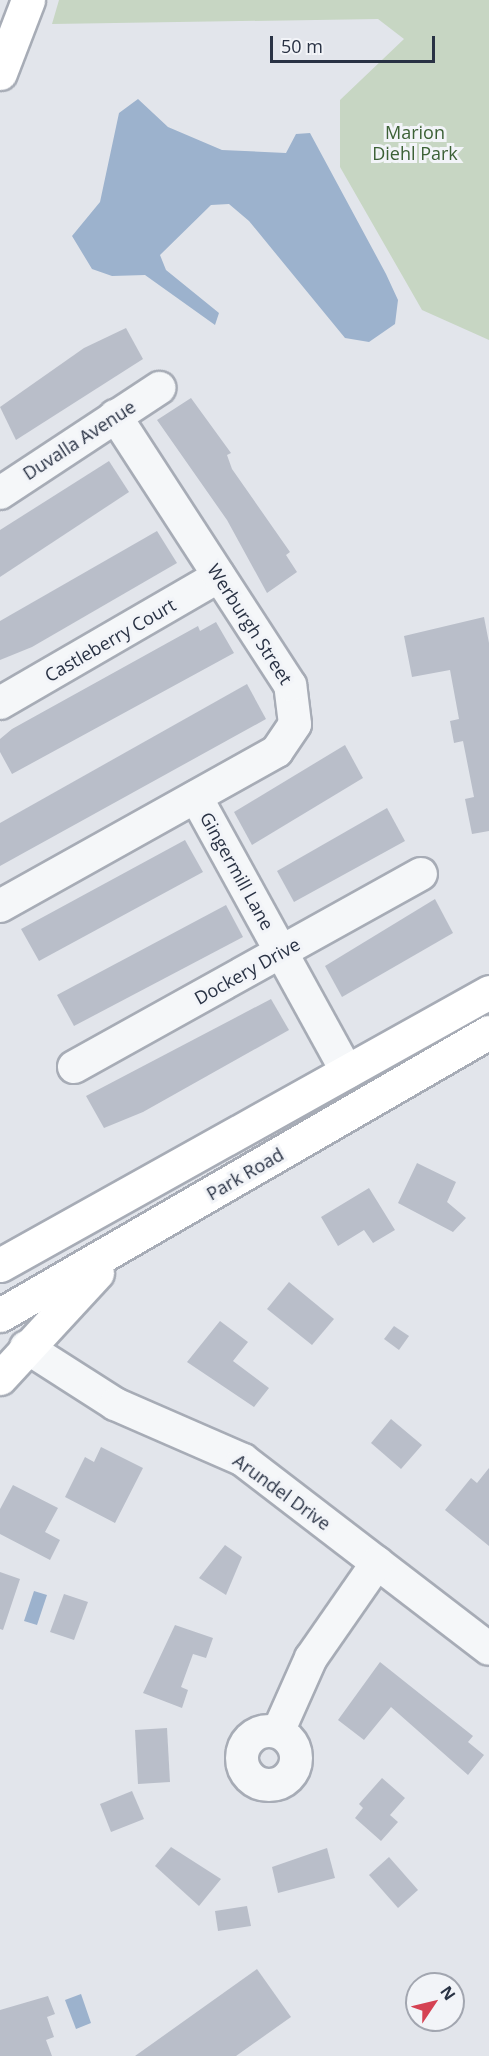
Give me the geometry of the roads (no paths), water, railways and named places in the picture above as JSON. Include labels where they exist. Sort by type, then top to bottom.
[{"type":"main road","points":[[0,73],[25,8]]},
{"type":"main road","points":[[0,1265],[478,999]]},
{"type":"main road","name":"Park Road","points":[[0,1315],[488,1035]]},
{"type":"main road","points":[[0,1377],[91,1279],[168,1217]]},
{"type":"street","name":"Duvalla Avenue","points":[[0,493],[159,388]]},
{"type":"street","name":"Werburgh Street","points":[[0,906],[284,746],[297,710],[290,685],[115,416]]},
{"type":"street","name":"Castleberry Court","points":[[0,703],[219,576]]},
{"type":"street","name":"Gingermill Lane","points":[[196,796],[347,1072]]},
{"type":"street","name":"Dockery Drive","points":[[74,1067],[421,874]]},
{"type":"street","points":[[478,999],[488,1035]]},
{"type":"street","name":"Arundel Drive","points":[[26,1347],[115,1404],[243,1460],[489,1649]]},
{"type":"street","points":[[278,1732],[311,1658],[377,1563]]},
{"type":"water","points":[[138,99],[168,127],[222,150],[286,153],[296,134],[310,133],[398,300],[395,324],[369,342],[345,338],[249,221],[229,204],[211,205],[160,255],[166,270],[219,313],[215,325],[145,275],[112,276],[92,269],[72,236],[100,202],[119,113]]},
{"type":"water","points":[[34,1591],[47,1595],[37,1625],[24,1621]]},
{"type":"water","points":[[81,1994],[91,2023],[76,2029],[65,2000]]},
{"type":"park label","name":"Marion Diehl Park","points":[[415,143]]}]
